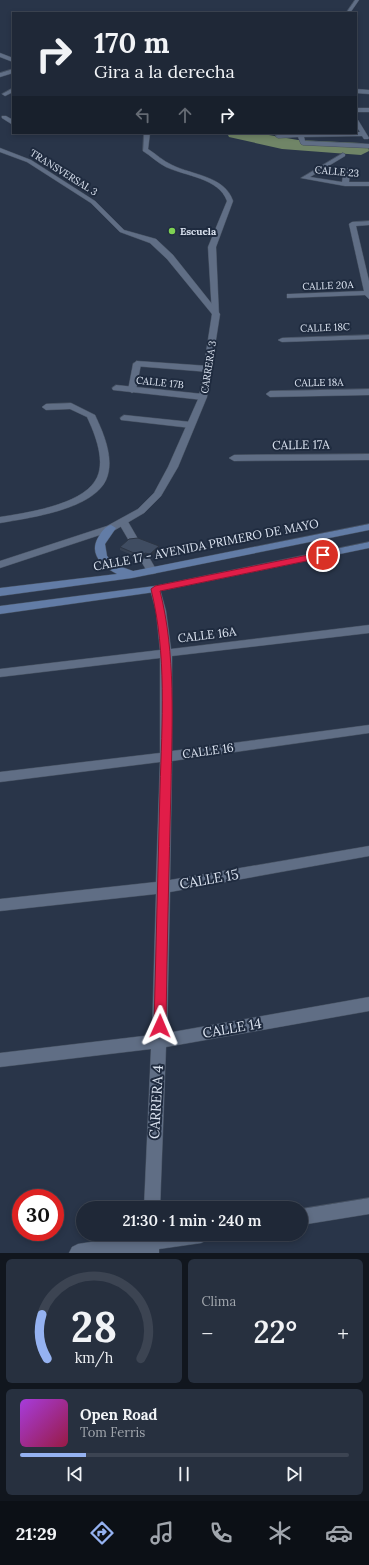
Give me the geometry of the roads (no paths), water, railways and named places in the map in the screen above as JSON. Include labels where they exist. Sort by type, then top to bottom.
[{"type":"main road","name":"CALLE 17 - AVENIDA PRIMERO DE MAYO","points":[[0,592],[132,575],[369,527]]},
{"type":"main road","points":[[111,528],[100,541],[100,556],[112,568],[132,575]]},
{"type":"main road","points":[[0,610],[156,593],[369,545]]},
{"type":"street","points":[[349,12],[357,0]]},
{"type":"street","points":[[1,56],[12,60]]},
{"type":"street","points":[[0,75],[12,71]]},
{"type":"street","points":[[5,94],[12,90]]},
{"type":"street","points":[[357,90],[369,92]]},
{"type":"street","points":[[357,110],[369,110]]},
{"type":"street","points":[[12,114],[4,118],[12,122]]},
{"type":"street","points":[[357,124],[369,126]]},
{"type":"street","points":[[357,124],[369,141]]},
{"type":"street","name":"CARRERA 3","points":[[0,565],[111,528],[141,511],[158,494],[173,468],[203,397],[209,369],[216,314],[212,247],[230,201],[230,197],[227,192],[215,183],[169,166],[146,150],[147,134]]},
{"type":"street","points":[[278,136],[300,134],[364,134]]},
{"type":"street","points":[[300,134],[303,143],[369,146]]},
{"type":"street","name":"TRANSVERSAL 3","points":[[0,150],[29,161],[94,202],[122,231],[153,241],[170,257],[216,314]]},
{"type":"street","name":"CALLE 23","points":[[344,155],[304,178],[345,184],[369,184]]},
{"type":"street","points":[[345,184],[348,170]]},
{"type":"street","points":[[368,295],[352,224],[369,223]]},
{"type":"street","points":[[360,262],[369,262]]},
{"type":"street","name":"CALLE 20A","points":[[290,296],[368,295]]},
{"type":"street","name":"CALLE 18C","points":[[282,340],[369,337]]},
{"type":"street","points":[[132,390],[137,364],[209,369]]},
{"type":"street","name":"CALLE 17B","points":[[116,388],[203,397]]},
{"type":"street","name":"CALLE 18A","points":[[270,394],[369,392]]},
{"type":"street","points":[[0,520],[49,511],[86,494],[100,482],[104,462],[102,439],[91,415],[71,406],[46,407]]},
{"type":"street","points":[[124,418],[190,425]]},
{"type":"street","name":"CALLE 17A","points":[[234,458],[369,456]]},
{"type":"street","points":[[123,522],[133,539]]},
{"type":"street","points":[[146,562],[152,571]]},
{"type":"street","name":"CARRERA 4","points":[[152,1201],[159,1041],[166,757],[166,653],[161,611],[156,593]]},
{"type":"street","name":"CALLE 16A","points":[[0,673],[369,629]]},
{"type":"street","name":"CALLE 16","points":[[0,777],[166,757],[369,729]]},
{"type":"street","name":"CALLE 15","points":[[0,905],[163,887],[369,851]]},
{"type":"street","name":"CALLE 14","points":[[0,1060],[159,1041],[369,1004]]},
{"type":"street","points":[[308,1216],[369,1206]]},
{"type":"street","points":[[78,1253],[161,1241]]},
{"type":"waterway","points":[[240,134],[282,144],[361,149]]},
{"type":"place","name":"Escuela","points":[[172,231]]}]
